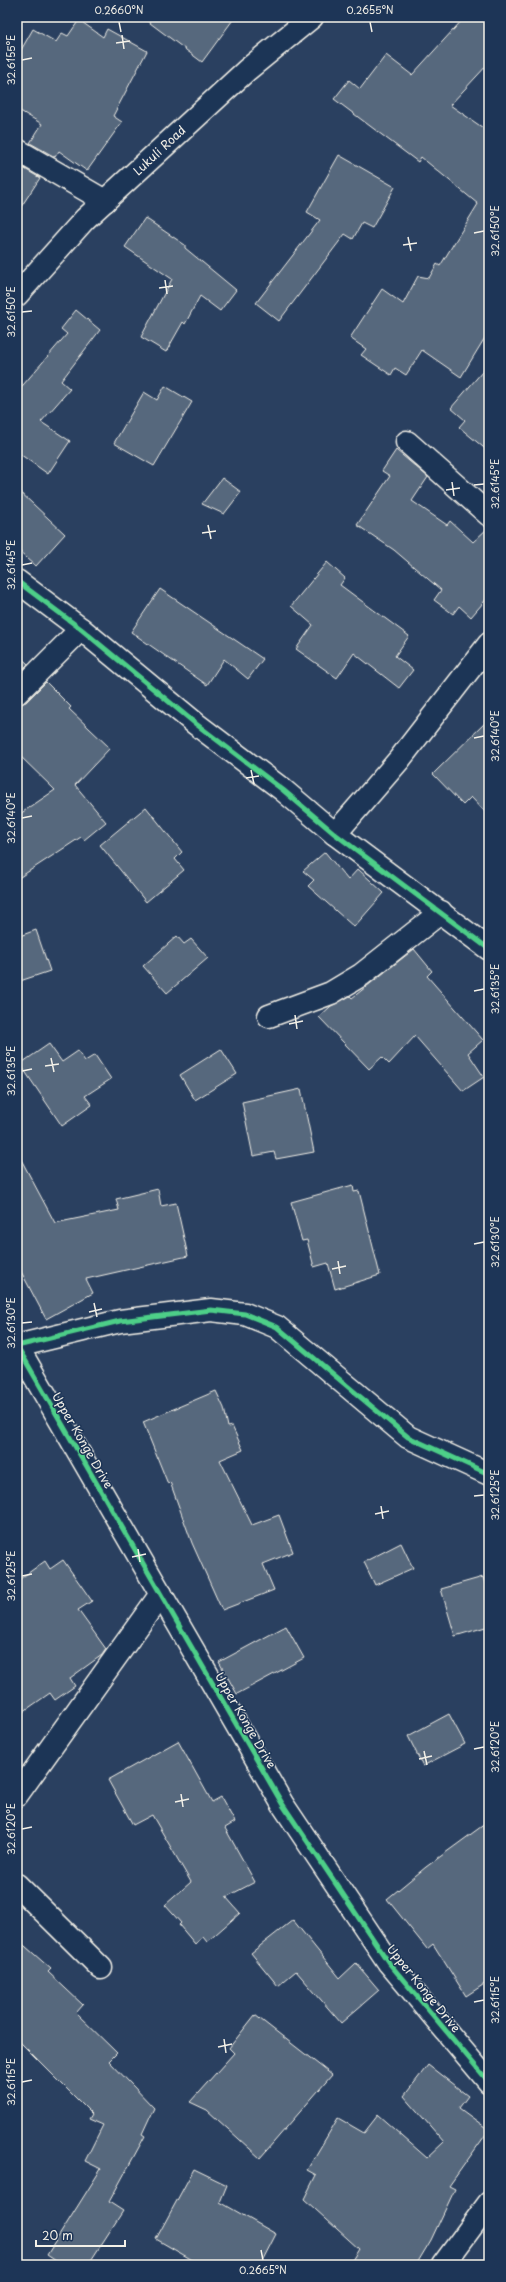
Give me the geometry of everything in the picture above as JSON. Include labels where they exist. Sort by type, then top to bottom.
[{"type":"street","name":"Lukuli Road","points":[[17,295],[85,219],[247,70],[312,17]]},
{"type":"street","points":[[17,150],[105,201]]},
{"type":"street","points":[[407,442],[489,515]]},
{"type":"street","points":[[17,581],[81,628],[196,724],[283,790],[336,834],[489,949]]},
{"type":"street","points":[[17,693],[81,628]]},
{"type":"street","points":[[336,834],[399,760],[489,644]]},
{"type":"street","points":[[269,1016],[331,993],[361,975],[441,912]]},
{"type":"street","points":[[17,1346],[120,1321],[211,1310],[245,1314],[277,1327],[408,1437],[489,1474]]},
{"type":"street","name":"Upper Konge Drive","points":[[17,1346],[283,1805],[389,1963],[489,2082]]},
{"type":"street","points":[[17,1795],[161,1594]]},
{"type":"street","points":[[17,1885],[101,1968]]},
{"type":"street","points":[[443,2265],[489,2203]]},
{"type":"building","points":[[142,17],[235,17],[202,62]]},
{"type":"building","points":[[465,17],[489,17],[489,63],[450,105],[489,132],[489,331],[461,377],[422,350],[406,375],[395,368],[391,375],[361,355],[366,349],[350,338],[382,289],[403,304],[418,276],[429,278],[437,264],[440,266],[478,204],[421,157],[418,162],[334,99],[349,80],[360,89],[386,55],[412,75]]},
{"type":"building","points":[[79,20],[103,37],[107,29],[147,51],[113,116],[122,122],[87,171],[59,151],[55,157],[30,143],[42,124],[17,109],[17,57],[33,29],[56,42],[62,33],[68,36]]},
{"type":"building","points":[[339,155],[395,187],[372,228],[362,223],[353,239],[345,234],[279,321],[256,303],[320,220],[307,212]]},
{"type":"building","points":[[18,165],[40,178],[17,213],[17,166]]},
{"type":"building","points":[[145,218],[185,245],[185,248],[236,290],[220,311],[200,296],[185,324],[183,322],[166,352],[141,337],[172,279],[125,247]]},
{"type":"building","points":[[76,310],[100,330],[61,381],[70,389],[41,422],[70,441],[48,474],[17,452],[17,392],[67,334],[61,329]]},
{"type":"building","points":[[489,364],[489,452],[459,427],[465,420],[451,408]]},
{"type":"building","points":[[165,386],[192,402],[154,466],[114,443],[144,392],[157,400]]},
{"type":"building","points":[[396,450],[428,477],[412,501],[447,525],[450,521],[473,542],[489,527],[489,596],[471,617],[459,606],[453,614],[434,600],[441,590],[394,550],[357,525],[390,476],[382,471]]},
{"type":"building","points":[[222,478],[241,492],[224,514],[202,504]]},
{"type":"building","points":[[17,489],[65,534],[36,566],[17,549]]},
{"type":"building","points":[[327,562],[345,578],[340,585],[409,636],[395,656],[413,670],[399,688],[354,653],[337,678],[296,649],[313,625],[291,606]]},
{"type":"building","points":[[160,589],[263,659],[248,679],[224,659],[207,685],[131,632]]},
{"type":"building","points":[[17,654],[28,664],[17,675]]},
{"type":"building","points":[[46,682],[71,707],[69,709],[110,748],[75,785],[106,822],[84,840],[81,837],[17,879],[17,816],[55,790],[17,753],[17,705],[26,702]]},
{"type":"building","points":[[489,719],[489,816],[471,797],[463,805],[433,774]]},
{"type":"building","points":[[146,807],[182,852],[175,859],[184,870],[146,902],[100,845]]},
{"type":"building","points":[[325,852],[348,880],[358,869],[384,893],[354,927],[308,886],[314,880],[303,871]]},
{"type":"building","points":[[36,930],[50,971],[17,982],[17,937]]},
{"type":"building","points":[[177,936],[184,944],[191,939],[208,958],[167,993],[143,966]]},
{"type":"building","points":[[414,949],[432,971],[427,976],[483,1040],[468,1053],[484,1077],[463,1091],[415,1036],[389,1064],[382,1057],[369,1069],[319,1017],[331,1006],[350,996],[352,998]]},
{"type":"building","points":[[49,1044],[62,1062],[78,1051],[85,1061],[95,1055],[111,1079],[85,1096],[92,1105],[62,1126],[20,1064]]},
{"type":"building","points":[[221,1049],[237,1074],[195,1100],[180,1075]]},
{"type":"building","points":[[301,1089],[314,1152],[276,1159],[274,1152],[253,1156],[242,1102]]},
{"type":"building","points":[[17,1152],[55,1223],[119,1210],[116,1199],[158,1189],[161,1206],[176,1203],[188,1256],[86,1279],[93,1293],[46,1319],[17,1264]]},
{"type":"building","points":[[353,1185],[354,1192],[359,1191],[380,1275],[335,1289],[328,1263],[314,1267],[307,1240],[302,1241],[291,1202]]},
{"type":"building","points":[[216,1391],[224,1408],[228,1427],[232,1426],[243,1450],[220,1460],[252,1525],[279,1515],[293,1552],[263,1564],[274,1590],[222,1610],[192,1543],[170,1482],[168,1484],[143,1422]]},
{"type":"building","points":[[401,1543],[413,1568],[375,1585],[364,1562]]},
{"type":"building","points":[[63,1560],[92,1601],[78,1610],[106,1649],[102,1655],[70,1678],[75,1686],[55,1700],[50,1693],[17,1716],[17,1581],[45,1561],[50,1569]]},
{"type":"building","points":[[483,1577],[489,1596],[489,1626],[455,1636],[441,1589]]},
{"type":"building","points":[[286,1626],[304,1658],[237,1694],[219,1662]]},
{"type":"building","points":[[449,1714],[465,1744],[423,1766],[408,1736]]},
{"type":"building","points":[[178,1741],[212,1802],[221,1797],[235,1822],[225,1828],[255,1882],[226,1897],[240,1913],[207,1942],[203,1937],[195,1944],[179,1925],[181,1923],[165,1905],[191,1882],[152,1815],[133,1825],[108,1780]]},
{"type":"building","points":[[489,1821],[489,1981],[466,1996],[433,1944],[427,1949],[387,1899],[426,1867]]},
{"type":"building","points":[[293,1920],[340,1978],[356,1963],[379,1990],[341,2023],[296,1971],[278,1986],[251,1953]]},
{"type":"building","points":[[17,1939],[51,1969],[48,1972],[83,2005],[76,2013],[117,2053],[109,2061],[154,2108],[142,2134],[145,2136],[109,2202],[123,2211],[88,2265],[62,2265],[47,2255],[101,2169],[85,2161],[103,2125],[89,2119],[92,2114],[17,2039]]},
{"type":"building","points":[[255,2015],[332,2075],[260,2158],[207,2110],[190,2102],[234,2053],[229,2048]]},
{"type":"building","points":[[428,2065],[468,2096],[459,2108],[489,2130],[449,2186],[455,2189],[431,2240],[416,2265],[349,2265],[359,2249],[304,2199],[316,2175],[307,2170],[338,2118],[364,2133],[378,2115],[427,2158],[444,2142],[404,2096]]},
{"type":"building","points":[[194,2169],[227,2185],[220,2202],[276,2234],[260,2265],[201,2265],[156,2239]]},
{"type":"cycle path","points":[[17,581],[81,629],[196,724],[283,790],[335,834],[489,949]]},
{"type":"cycle path","points":[[17,1346],[120,1321],[211,1310],[245,1314],[277,1327],[408,1437],[489,1474]]},
{"type":"cycle path","points":[[17,1346],[283,1805],[389,1963],[489,2082]]}]
